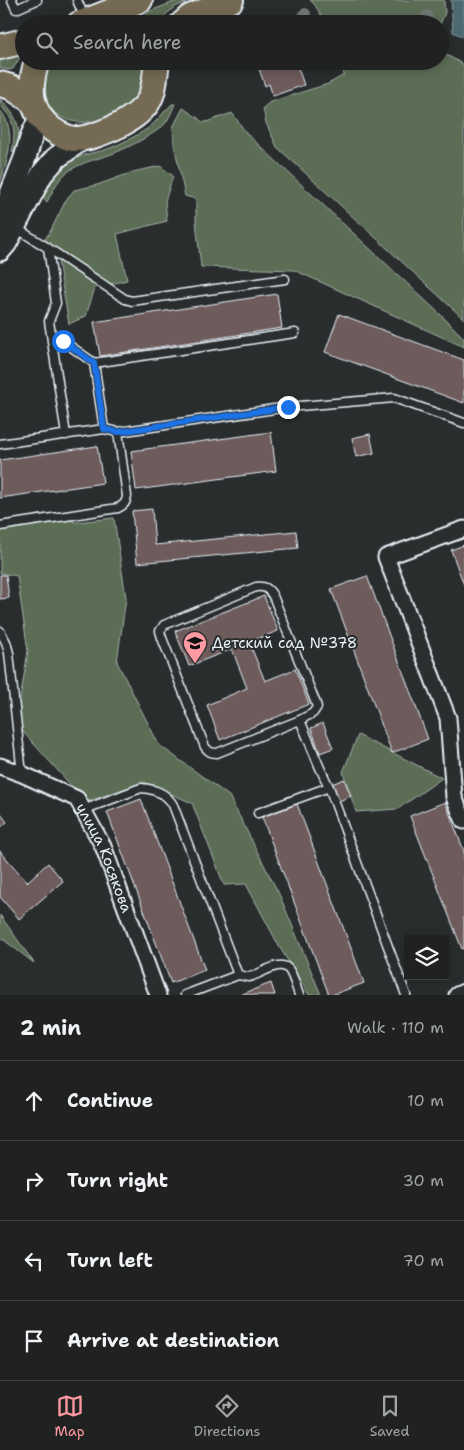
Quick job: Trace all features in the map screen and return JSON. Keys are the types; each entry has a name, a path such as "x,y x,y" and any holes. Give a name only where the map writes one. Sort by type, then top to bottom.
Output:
{"main road":[{"path":"85,15 140,0"},
{"path":"195,15 232,0"},
{"path":"0,47 15,43"},
{"path":"35,70 31,88 37,110"},
{"path":"0,84 11,87 61,135 73,139 106,131 138,113 148,103 152,94 156,70"}],"street":[{"path":"0,250 10,196 25,158 37,110"},
{"path":"0,250 15,227 42,174 56,158 85,137"},
{"path":"464,529 386,558 448,718 454,797 464,821"},
{"name":"улица Косякова","path":"0,766 77,799 104,846 158,995"},
{"path":"457,995 464,992"}],"lane":[{"path":"12,0 16,9 37,0"},
{"path":"15,227 125,299 132,301 285,279"},
{"path":"48,248 56,303 49,321 66,435"},
{"path":"52,342 63,341 94,363 296,333"},
{"path":"94,363 104,429"},
{"path":"0,444 104,429 118,432 288,407 394,398 464,423"},
{"path":"0,526 123,506 127,502 127,496 118,432"},
{"path":"263,586 268,589 273,596 315,701 316,708 313,713 300,720 217,753 208,751 162,638 160,631 164,625 256,588 263,586"},
{"path":"0,631 9,653 22,774"},
{"path":"300,720 329,786 406,995"},
{"path":"258,813 329,786"},
{"path":"83,810 141,788 160,793 169,799 238,974"},
{"path":"185,995 238,974 248,977 283,965 290,972 299,995"}],"green space":[{"path":"179,0 191,0 175,7 165,15 147,15 145,13"},
{"path":"310,0 444,0 445,13 444,15 321,15"},
{"path":"15,55 15,66 13,69 0,68 0,56"},
{"path":"449,56 464,65 464,319 277,147 266,123 263,108 270,102 328,84 344,75 343,70 449,70"},
{"path":"46,70 145,70 142,89 138,98 131,104 109,115 88,122 75,122 64,118 48,104 42,84"},
{"path":"0,99 11,111 17,123 19,136 16,152 12,152 13,125"},
{"path":"172,104 175,104 169,118 159,129 122,150 71,170 59,181 47,202 42,198 64,167 84,155 125,142 151,126"},
{"path":"183,108 202,122 232,113 247,134 464,338 464,347 294,270 201,267 196,221 196,199 185,196 174,144 173,127"},
{"path":"0,110 9,127 10,137 8,156 0,184"},
{"path":"160,166 173,176 165,201 167,221 117,234 127,280 95,288 86,316 69,324 56,249 39,247 50,232 66,200 74,190"},
{"path":"53,515 76,522 114,518 126,598 117,662 159,745 229,796 280,896 321,995 309,995 280,948 246,884 224,885 192,803 144,782 86,802 16,724 28,651 17,576 0,573 0,521"},
{"path":"358,735 442,778 398,809 356,812 343,772"},
{"path":"0,915 34,963 0,937"}],"water":[{"path":"451,0 464,0 464,37 453,32"}],"building":[{"path":"259,70 299,70 304,85 273,96 269,84 265,86"},
{"path":"277,294 282,328 100,356 94,322"},
{"path":"339,314 464,360 464,403 325,352"},
{"path":"271,432 276,471 136,490 131,451"},
{"path":"370,434 374,453 356,457 352,438"},
{"path":"97,446 103,483 0,498 0,460"},
{"path":"152,509 155,545 296,531 298,548 137,563 132,511"},
{"path":"464,545 464,585 451,550"},
{"path":"0,575 6,575 9,598 0,599"},
{"path":"367,576 428,739 392,753 331,589"},
{"path":"264,596 278,631 249,642 265,681 295,669 309,704 220,740 207,705 247,688 232,649 189,666 175,631"},
{"path":"323,723 333,748 320,753 311,728"},
{"path":"344,779 351,796 339,801 332,784"},
{"path":"141,799 205,970 171,983 107,812"},
{"path":"445,802 464,851 464,948 462,949 410,816"},
{"path":"297,804 364,983 332,995 329,995 262,817"},
{"path":"0,813 7,822 0,828"},
{"path":"0,851 27,882 48,863 63,881 19,919 0,897"},
{"path":"271,983 275,995 240,995"}],"place":[{"name":"Детский сад №378","path":"195,664"}],"route":[{"path":"63,341 94,363 104,429 118,432 288,407"}]}
